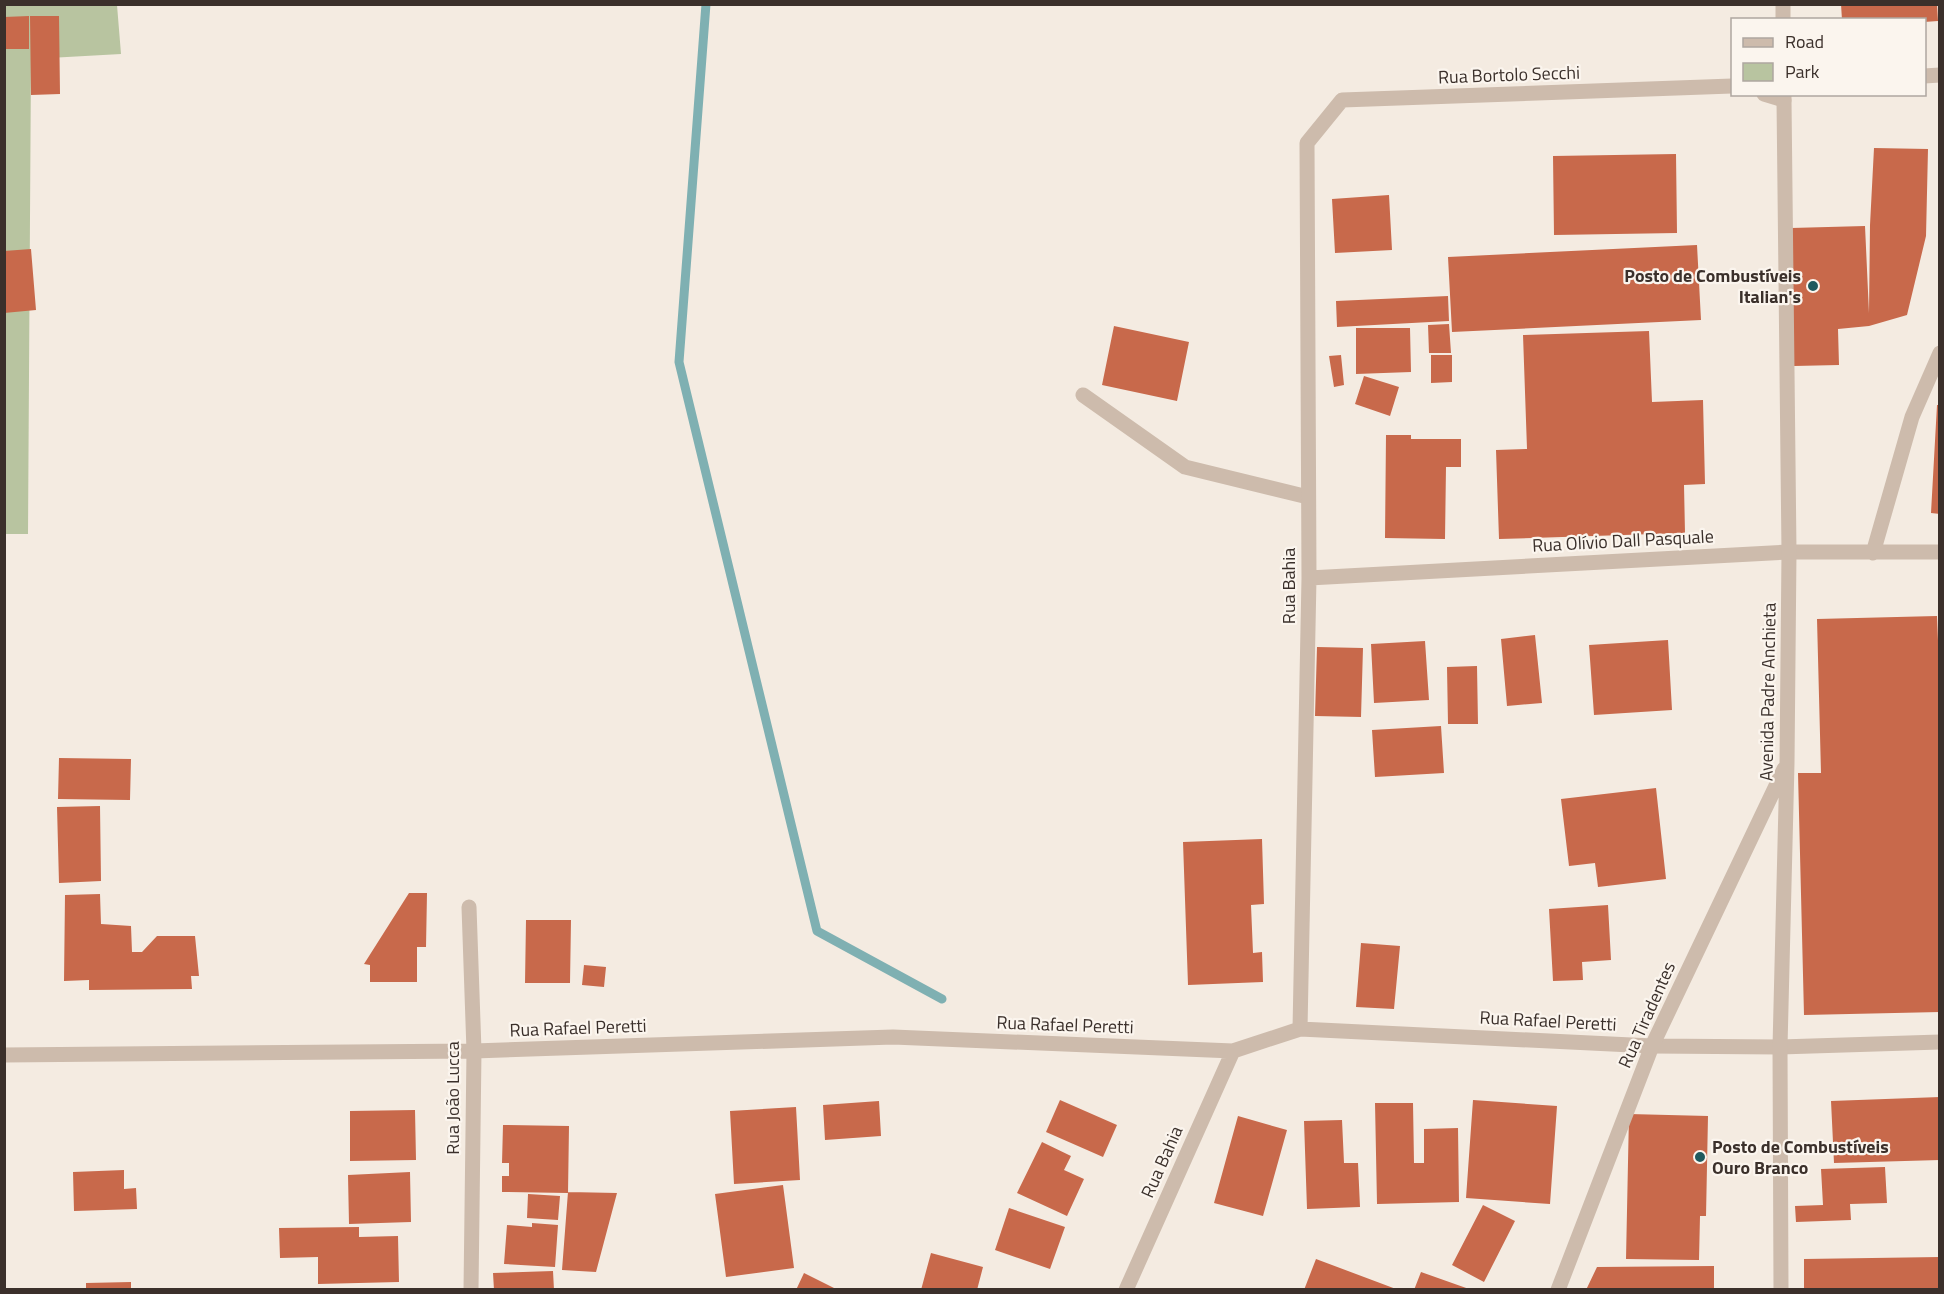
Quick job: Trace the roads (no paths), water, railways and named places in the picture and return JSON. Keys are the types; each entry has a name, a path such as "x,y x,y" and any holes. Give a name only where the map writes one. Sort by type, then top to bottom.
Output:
{"street":[{"name":"Rua Bortolo Secchi","path":"1307,143 1342,100 1731,86"},
{"name":"Avenida Padre Anchieta","path":"1780,1290 1780,1047 1787,763 1789,552 1784,98"},
{"name":"Rua Bahia","path":"1300,1029 1309,578 1307,143"},
{"path":"1872,553 1912,417 1940,353"},
{"path":"1083,395 1185,467 1308,497"},
{"name":"Rua Olívio Dall Pasquale","path":"1309,578 1789,552 1940,552"},
{"name":"Rua Tiradentes","path":"1558,1290 1652,1046 1787,763"},
{"name":"Rua João Lucca","path":"469,907 474,1051 471,1290"},
{"name":"Rua Rafael Peretti","path":"4,1055 474,1051 893,1037 1233,1051 1300,1029 1652,1046 1780,1047"},
{"path":"1780,1047 1940,1042"},
{"name":"Rua Bahia","path":"1126,1290 1233,1051"}],"waterway":[{"path":"706,4 679,362 817,931 942,999"}],"place":[{"name":"Posto de Combustíveis Italian's","path":"1813,286"},
{"name":"Posto de Combustíveis Ouro Branco","path":"1700,1157"}]}
